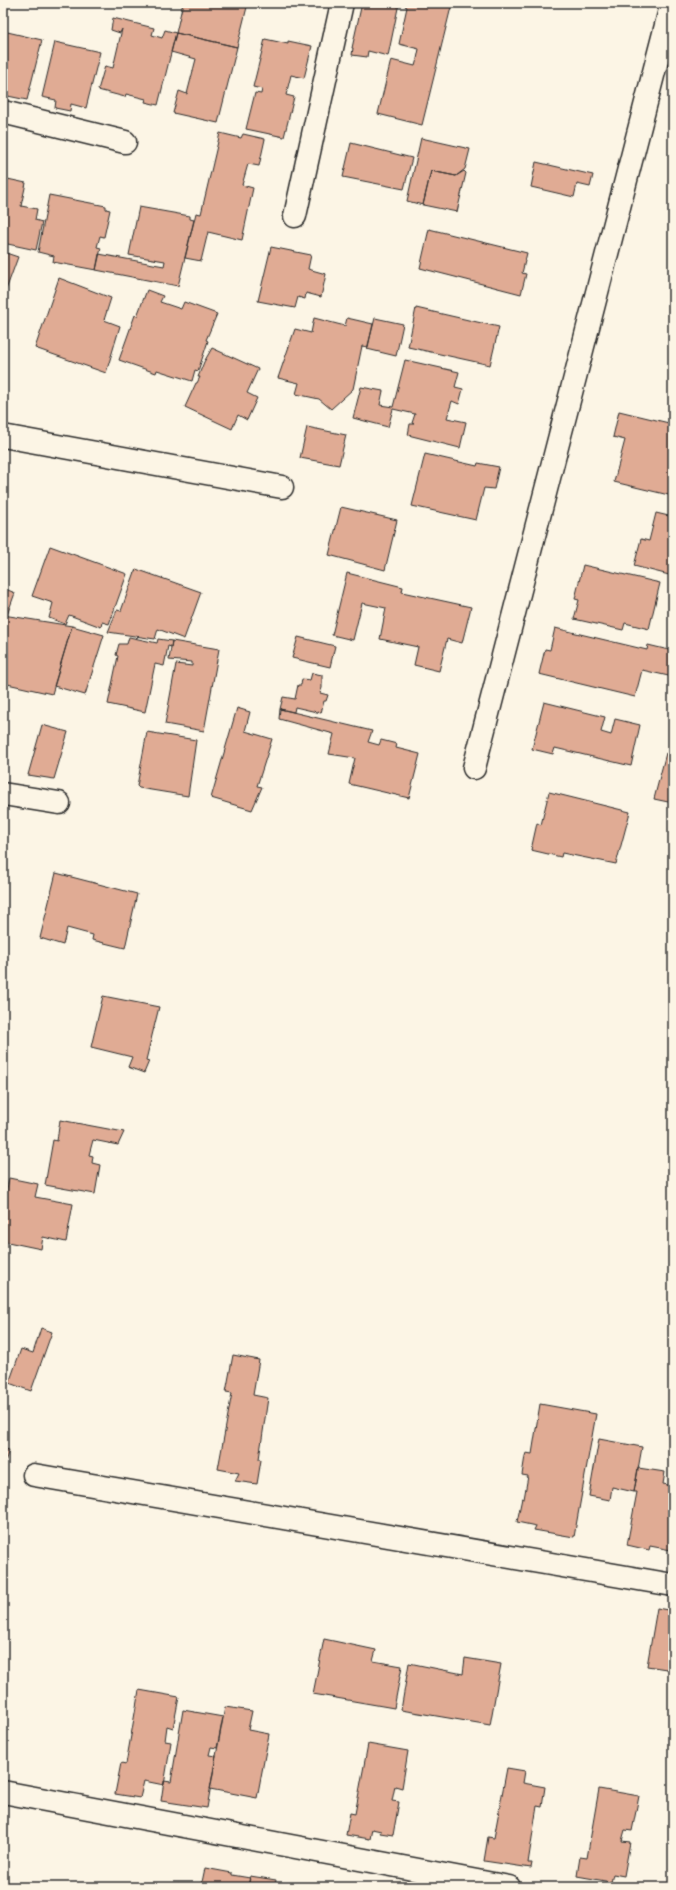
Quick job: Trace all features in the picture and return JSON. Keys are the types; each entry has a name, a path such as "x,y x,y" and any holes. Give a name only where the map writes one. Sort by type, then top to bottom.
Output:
{"street":[{"path":"295,216 342,3"},
{"path":"474,768 667,5"},
{"path":"3,112 124,142"},
{"path":"3,436 282,487"},
{"path":"3,794 59,803"},
{"path":"34,1475 673,1585"},
{"path":"3,1792 509,1887"}],"building":[{"path":"183,3 248,3 237,47 176,33"},
{"path":"362,3 399,3 388,56 368,51 367,57 352,55 352,48"},
{"path":"405,3 452,3 422,125 378,114 391,60 415,66 417,59 419,49 399,44 407,7 405,6"},
{"path":"113,18 154,28 152,35 162,38 165,30 176,33 158,105 145,102 146,99 126,94 125,97 98,90 105,66 113,68 122,29 120,33 111,30"},
{"path":"3,31 42,40 27,100 3,95"},
{"path":"176,33 237,47 218,123 173,113 179,91 187,94 196,59 171,52"},
{"path":"265,39 288,44 288,41 312,46 304,78 291,75 286,95 294,97 284,137 246,129 255,93 261,94 262,89 253,87"},
{"path":"55,42 100,52 86,108 71,104 70,111 55,108 56,100 42,97"},
{"path":"220,133 241,138 243,134 265,139 259,166 248,164 242,185 253,188 242,240 208,232 201,261 185,258 196,213 201,214"},
{"path":"421,138 470,149 465,169 456,176 431,171 423,205 407,201"},
{"path":"351,143 412,158 404,189 343,177"},
{"path":"536,162 593,175 590,187 577,184 574,197 531,187"},
{"path":"431,171 456,176 464,171 466,173 457,212 423,205"},
{"path":"3,178 26,183 21,206 37,209 35,220 42,222 36,250 3,243"},
{"path":"49,195 106,206 106,209 110,210 104,237 100,236 97,247 101,248 96,270 53,262 54,256 38,252"},
{"path":"139,207 190,216 190,219 194,220 178,286 96,270 99,254 164,266 165,261 129,255"},
{"path":"429,229 527,253 522,273 526,274 521,294 420,268"},
{"path":"271,247 311,255 308,269 326,274 321,297 306,293 305,299 298,297 295,308 258,301"},
{"path":"3,252 18,257 3,298"},
{"path":"59,278 111,298 104,320 120,326 106,373 35,348"},
{"path":"147,290 163,296 160,302 181,309 184,302 217,314 206,340 208,341 198,371 195,370 192,381 157,370 156,373 119,360 135,315 137,316"},
{"path":"416,308 499,327 490,365 408,347"},
{"path":"314,318 345,326 347,318 373,324 368,347 362,346 353,389 331,409 319,399 296,394 299,383 278,378 295,329 311,333"},
{"path":"375,318 403,324 396,356 367,349"},
{"path":"212,348 258,369 247,393 257,398 247,420 238,415 232,429 185,407 200,377 198,377 204,362"},
{"path":"405,360 459,372 455,387 463,389 459,404 452,401 447,418 466,422 460,448 408,435 410,424 414,424 412,423 415,414 393,409 388,427 353,418 361,387 383,391 380,405 393,407"},
{"path":"619,411 673,424 673,496 614,482 625,440 613,437"},
{"path":"307,427 346,435 339,465 300,458"},
{"path":"425,454 477,466 478,463 499,467 494,489 484,488 476,520 412,506"},
{"path":"341,507 397,520 385,570 329,555"},
{"path":"656,513 673,517 673,576 634,566 641,539 649,541"},
{"path":"50,546 127,574 109,624 102,622 101,627 69,615 65,624 49,618 53,603 32,596"},
{"path":"583,565 660,583 649,629 625,623 623,630 574,619 579,600 575,599"},
{"path":"136,569 201,592 184,639 158,629 155,639 108,632 117,610 121,611"},
{"path":"347,573 403,587 402,592 471,607 462,643 447,639 439,671 414,665 418,647 380,639 386,608 362,603 353,640 332,635"},
{"path":"3,588 15,593 7,615 3,613"},
{"path":"3,615 72,626 52,694 3,683"},
{"path":"72,626 104,635 85,695 54,686"},
{"path":"555,628 647,650 648,645 673,651 673,677 642,670 635,697 539,674 545,649 550,650"},
{"path":"129,637 157,643 158,639 172,641 171,647 168,646 164,666 155,664 145,712 108,704 119,644 127,644"},
{"path":"298,637 335,646 330,667 292,658"},
{"path":"172,641 219,649 204,731 165,724 176,664 192,666 192,662 169,660"},
{"path":"312,673 322,675 322,688 320,693 328,695 326,701 324,701 321,713 295,707 294,712 280,709 283,697 295,699 298,685 301,685 302,679 310,680"},
{"path":"544,702 605,717 601,732 611,735 615,719 640,725 631,766 555,748 553,754 532,749"},
{"path":"237,708 250,712 245,731 272,739 257,786 262,787 252,810 211,798"},
{"path":"280,709 372,731 368,742 379,745 381,740 397,744 396,748 420,754 409,798 349,784 355,758 329,754 334,734 279,719"},
{"path":"42,725 68,732 54,779 28,775"},
{"path":"147,732 196,740 188,796 139,788 137,786"},
{"path":"666,753 673,755 673,803 654,799"},
{"path":"549,792 630,812 616,864 562,853 561,857 531,850 537,823 541,825"},
{"path":"56,873 137,894 125,948 92,940 93,935 67,928 63,945 40,938"},
{"path":"103,996 159,1007 146,1060 149,1061 144,1073 128,1067 132,1057 91,1047"},
{"path":"60,1120 124,1132 118,1145 93,1140 89,1155 93,1156 92,1163 100,1165 95,1194 45,1185 53,1140 57,1141"},
{"path":"9,1178 38,1184 35,1197 73,1204 66,1242 43,1237 41,1249 3,1241 3,1211"},
{"path":"41,1328 52,1332 31,1391 9,1383 21,1349 33,1353"},
{"path":"233,1355 259,1360 253,1395 268,1398 257,1484 235,1481 239,1473 218,1469 232,1393 226,1392"},
{"path":"540,1404 596,1414 574,1537 534,1530 536,1526 517,1522 522,1498 524,1499 528,1476 522,1475 525,1456 526,1453 532,1454"},
{"path":"599,1439 642,1447 634,1492 612,1487 610,1500 589,1496"},
{"path":"3,1448 9,1450 3,1468"},
{"path":"638,1468 665,1472 663,1484 673,1486 673,1538 671,1550 650,1546 649,1550 627,1545 637,1492 634,1492"},
{"path":"657,1608 673,1611 673,1670 647,1666"},
{"path":"324,1639 376,1650 373,1661 402,1666 394,1708 313,1694"},
{"path":"465,1658 501,1664 490,1725 401,1710 409,1663 463,1674"},
{"path":"139,1690 179,1697 173,1728 167,1726 165,1741 171,1742 164,1785 144,1781 140,1798 115,1794 121,1763 126,1764"},
{"path":"225,1707 252,1711 248,1730 269,1734 257,1798 210,1789"},
{"path":"183,1710 223,1717 217,1748 211,1747 209,1755 216,1756 207,1808 161,1801 164,1781 171,1782"},
{"path":"368,1744 408,1751 402,1788 395,1786 392,1801 399,1802 393,1835 380,1833 381,1831 372,1829 370,1839 346,1835 350,1813 355,1814"},
{"path":"507,1768 525,1771 523,1783 545,1787 542,1807 537,1806 528,1863 532,1863 531,1868 484,1861 488,1837 494,1838"},
{"path":"599,1789 639,1796 632,1831 625,1830 622,1841 630,1842 624,1876 613,1874 611,1882 577,1876 580,1857 587,1858"},
{"path":"205,1868 250,1878 248,1887 201,1887"},
{"path":"250,1876 276,1880 275,1887 248,1887"}]}
